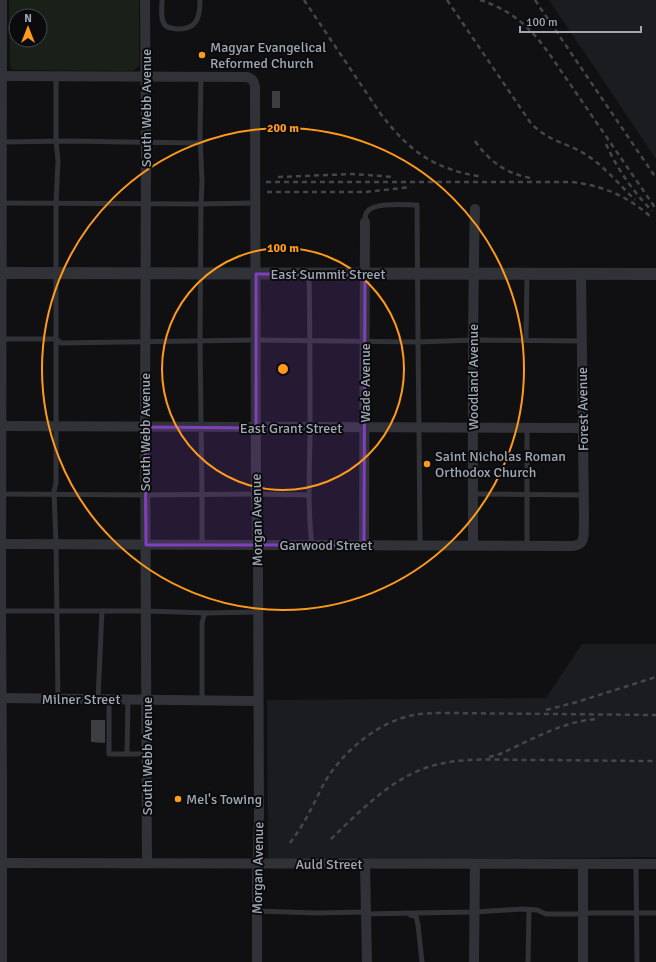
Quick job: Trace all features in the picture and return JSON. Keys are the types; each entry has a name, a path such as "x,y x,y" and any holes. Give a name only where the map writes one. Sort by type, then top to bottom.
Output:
{"street":[{"path":"1,0 1,962"},
{"name":"South Webb Avenue","path":"145,0 147,863"},
{"path":"0,76 201,77"},
{"name":"Morgan Avenue","path":"201,77 247,77 252,79 255,87 256,494 258,612 257,962"},
{"name":"Woodland Avenue","path":"474,545 472,428 475,209"},
{"name":"Wade Avenue","path":"364,222 364,545"},
{"name":"East Summit Street","path":"0,273 656,274"},
{"name":"Forest Avenue","path":"580,543 583,537 581,275"},
{"name":"East Grant Street","path":"0,426 583,428"},
{"name":"Garwood Street","path":"0,544 572,546 580,543"},
{"name":"Milner Street","path":"0,698 258,700"},
{"name":"Auld Street","path":"1,863 656,864"},
{"path":"365,864 367,962"},
{"path":"474,962 475,864"},
{"path":"583,864 583,962"}],"lane":[{"path":"162,0 162,15 164,24 175,29 183,29 191,26 197,20 200,13 200,0"},
{"path":"56,76 56,141 58,161 56,203 56,470 54,494 58,699"},
{"path":"201,77 200,143 202,181 200,340 202,545"},
{"path":"0,142 56,141 200,143"},
{"path":"0,203 255,203"},
{"path":"364,222 367,212 373,207 388,205 417,205 420,545"},
{"path":"309,274 309,523 312,545"},
{"path":"526,340 527,274"},
{"path":"0,338 56,339 61,343 200,340 418,342 473,340 582,341"},
{"path":"527,428 527,546"},
{"path":"0,494 256,494 309,496"},
{"path":"473,494 583,494"},
{"path":"0,611 258,612"},
{"path":"98,699 102,611"},
{"path":"202,700 202,623 204,615 207,613"},
{"path":"109,699 109,754 147,754"},
{"path":"127,754 128,699"},
{"path":"636,864 637,962"},
{"path":"257,911 406,913 474,912 523,909 537,910 546,914 656,913"},
{"path":"528,962 529,910"},
{"path":"406,913 416,916 422,962"}],"highlighted area":[{"path":"256,274 365,274 364,545 146,545 145,427 256,428"}],"shaded area":[{"path":"9,0 139,0 139,66 133,71 14,70 10,67 10,48 48,48 48,8 9,8"},
{"path":"549,0 656,0 656,159"},
{"path":"582,644 656,644 656,857 268,861 267,700 546,698"}],"building":[{"path":"272,91 280,91 280,108 272,108"},
{"path":"91,720 105,720 105,743 91,742"}],"railway":[{"path":"304,0 380,113 402,138 424,157 436,164 465,174 483,177"},
{"path":"447,0 530,122 543,133 578,150 599,164 635,200"},
{"path":"480,0 510,14 534,34 656,209"},
{"path":"535,0 656,178"},
{"path":"475,141 486,155 498,165 513,173 530,178"},
{"path":"606,144 626,179 638,196 652,211"},
{"path":"278,177 353,174 394,177"},
{"path":"266,182 572,182 605,189 633,203 651,217"},
{"path":"267,192 365,192 411,187"},
{"path":"546,710 577,702 656,677"},
{"path":"290,843 305,821 333,769 351,749 362,740 385,725 397,720 414,715 436,713 656,715"},
{"path":"489,757 500,754 560,727 572,723 598,719"},
{"path":"331,839 372,800 395,783 420,770 433,766 460,761 489,759 656,761"}],"place":[{"name":"Magyar Evangelical Reformed Church","path":"202,55"},
{"name":"Saint Nicholas Roman Orthodox Church","path":"427,464"},
{"name":"Mel's Towing","path":"178,799"}]}
